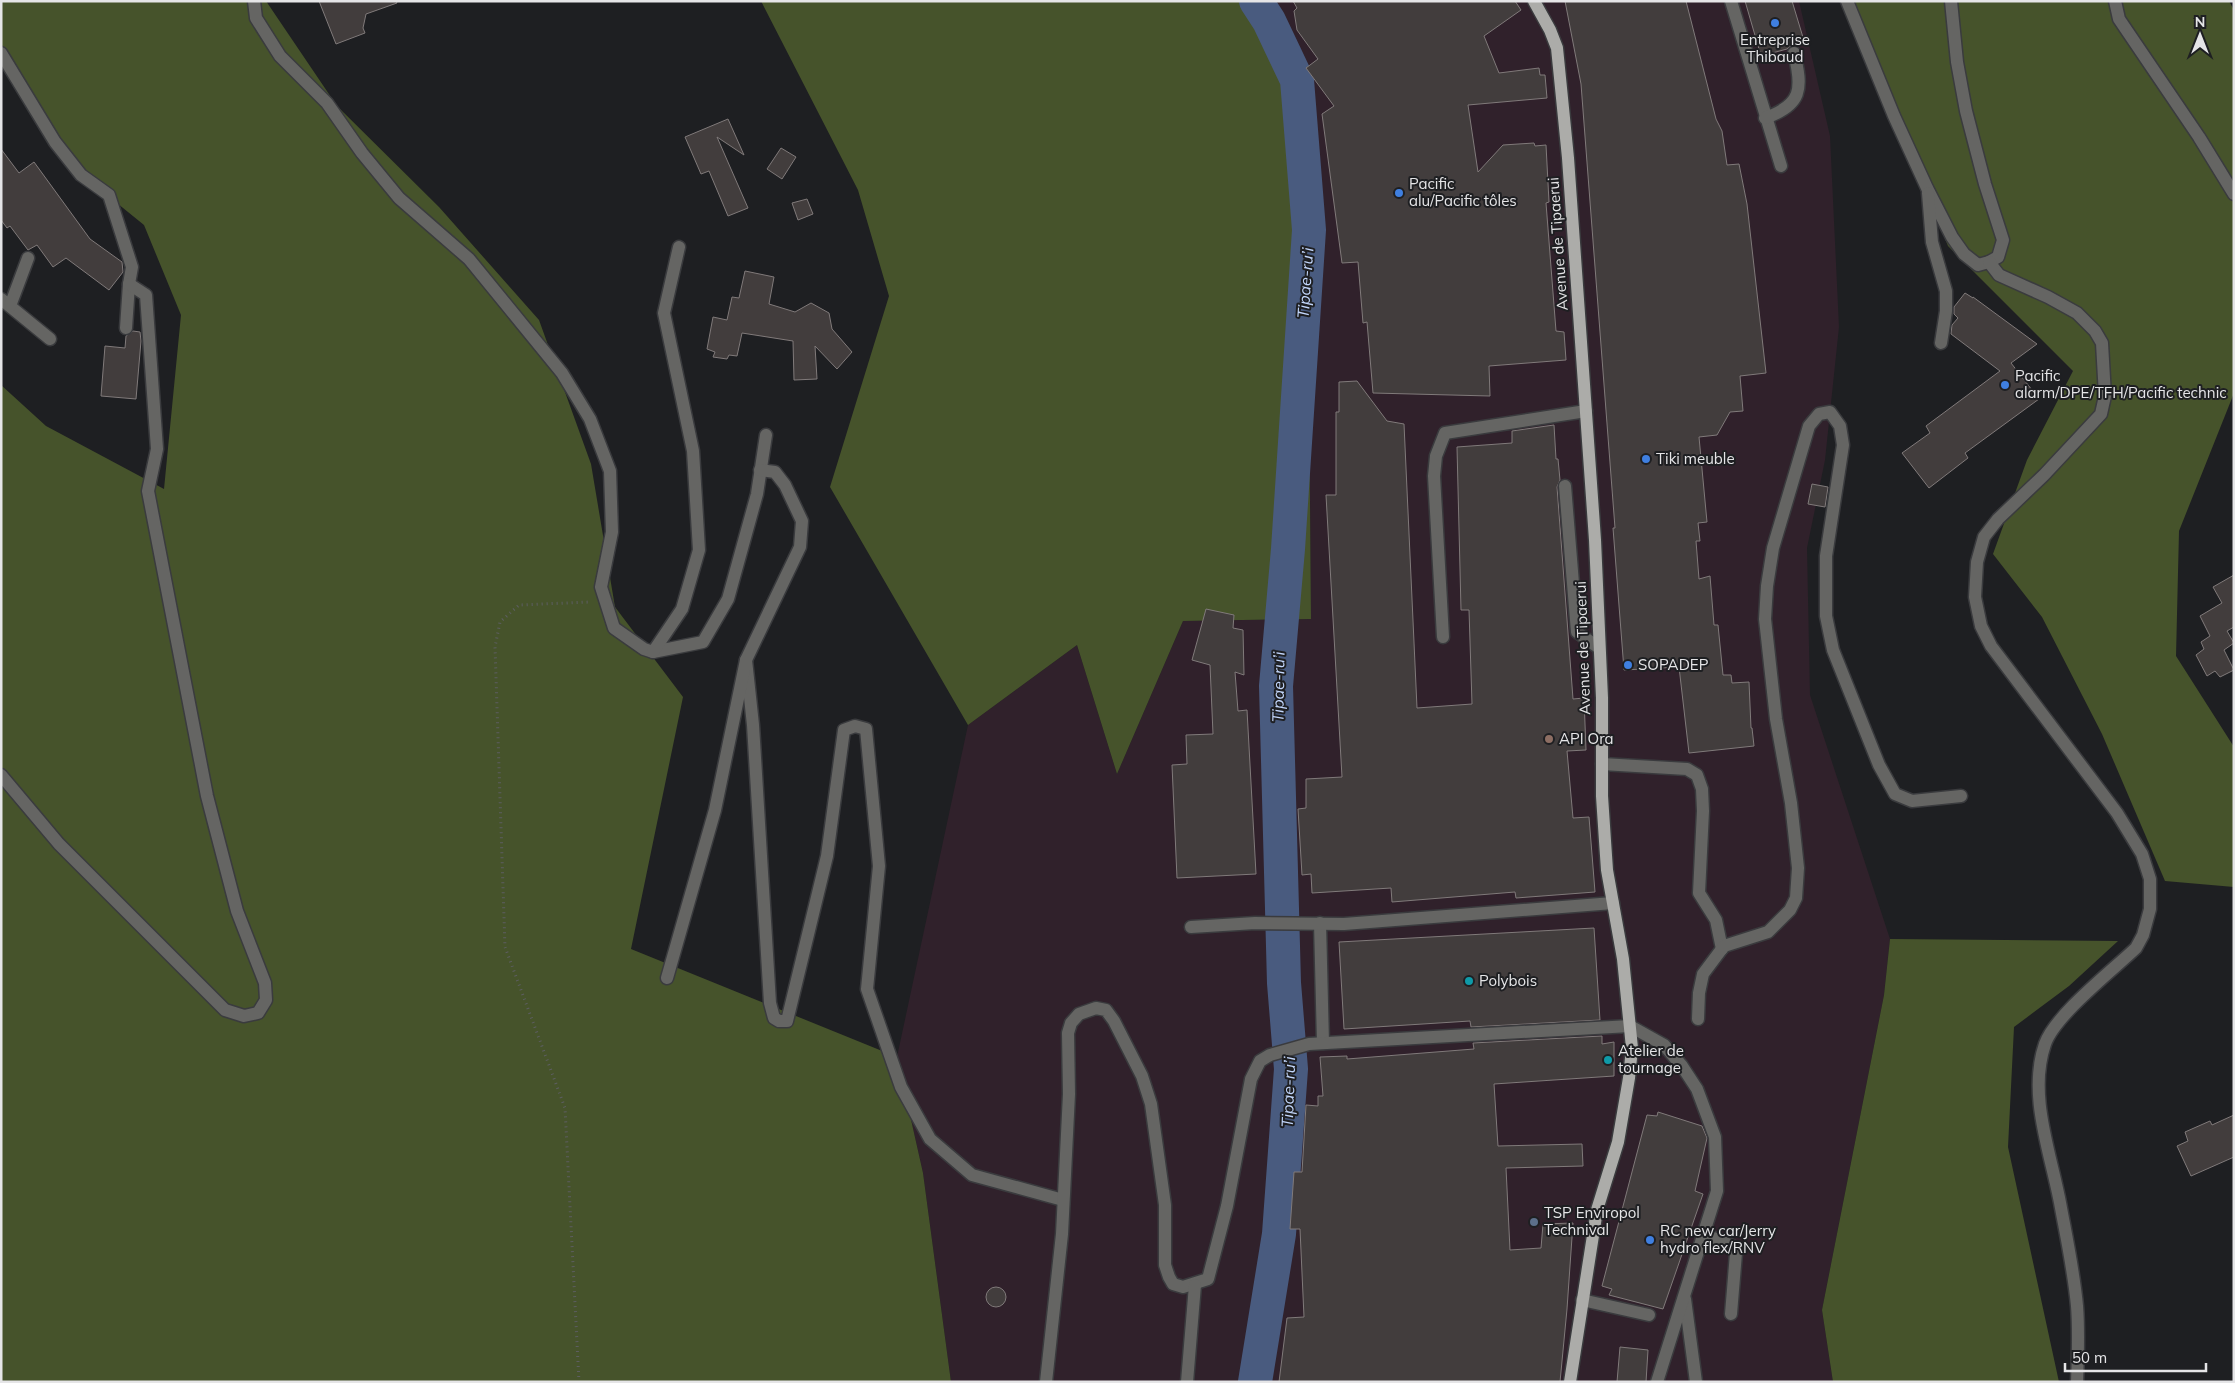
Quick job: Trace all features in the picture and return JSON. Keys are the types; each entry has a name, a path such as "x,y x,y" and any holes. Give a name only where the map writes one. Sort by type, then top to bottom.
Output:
{"main road":[{"name":"Avenue de Tipaerui","path":"1534,1 1550,30 1557,48 1560,74 1575,242 1595,540 1602,698 1602,796 1606,860 1623,959 1632,1048 1630,1078 1618,1142 1596,1210 1570,1382"}],"street":[{"path":"254,1 256,18 280,56 327,104 362,154 399,198 469,259 562,373 590,419 610,471 612,532 601,587 614,628 644,649 653,652 703,642 728,599 757,494 766,435"},
{"path":"1731,1 1780,166"},
{"path":"1846,1 1894,116 1927,188 1952,237 1964,254 1978,265 1998,257 2002,240 1966,111 1957,62 1951,1"},
{"path":"2115,1 2119,18 2199,137 2234,194"},
{"path":"1,53 55,142 82,175 109,195 132,267 128,284 126,328"},
{"path":"1765,118 1788,109 1795,99 1799,85 1794,54"},
{"path":"1927,188 1932,242 1946,291 1946,311 1941,343"},
{"path":"653,652 682,609 699,550 693,452 664,313 679,247"},
{"path":"28,258 6,303 50,339"},
{"path":"1989,262 1999,275 2048,297 2077,313 2094,331 2102,343 2105,396 2100,414 2044,475 1998,519 1984,537 1977,562 1975,597 1981,626 1992,646 2035,706 2117,813 2142,854 2150,879 2150,909 2143,935 2136,948 2058,1021 2045,1043 2038,1079 2043,1122 2061,1206 2077,1306 2079,1358 2077,1382"},
{"path":"1,775 59,844 225,1010 244,1016 258,1012 266,1000 266,982 237,911 207,796 148,491 157,449 146,295 128,284"},
{"path":"1442,637 1434,476 1436,456 1445,433 1586,410"},
{"path":"1698,1019 1699,993 1703,974 1724,946 1768,932 1790,910 1796,898 1798,868 1791,803 1776,719 1765,619 1767,586 1773,548 1809,426 1819,414 1830,412 1840,426 1843,445 1826,556 1826,616 1833,650 1878,765 1895,794 1912,801 1961,796"},
{"path":"667,978 715,810 746,660 800,547 802,522 785,485 775,472 760,470"},
{"path":"1565,486 1577,632 1599,648"},
{"path":"746,660 753,725 770,1002 774,1018 779,1021 788,1021 827,856 844,730 855,726 866,730 879,866 867,989 901,1087 930,1139 972,1175 1064,1200"},
{"path":"1602,764 1687,770 1697,775 1702,790 1703,811 1699,892 1716,920 1722,949"},
{"path":"1191,927 1296,923 1344,924 1613,903"},
{"path":"1320,924 1323,1043"},
{"path":"1046,1382 1062,1234 1069,1094 1068,1033 1071,1022 1079,1014 1096,1008 1106,1010 1114,1021 1142,1076 1151,1104 1165,1205 1165,1265 1173,1284 1183,1287 1195,1285 1208,1279 1227,1206 1251,1079 1260,1061 1285,1050 1309,1044 1630,1026 1664,1045 1682,1066 1697,1089 1715,1136 1717,1191 1657,1382"},
{"path":"1704,1234 1732,1246 1736,1253 1731,1314"},
{"path":"1187,1382 1195,1285"},
{"path":"1685,1296 1696,1382"},
{"path":"1582,1300 1649,1315"}],"path":[{"path":"579,1382 565,1108 505,947 495,647 500,622 519,605 606,601"}],"shaded area":[{"path":"1252,1 1799,1 1830,136 1839,327 1825,460 1807,548 1810,695 1890,939 1884,995 1822,1310 1833,1382 951,1382 923,1173 897,1057 968,725 1077,645 1117,774 1183,621 1311,619 1309,379 1318,280 1317,213 1296,93"}],"green space":[{"path":"1,1 266,1 337,106 439,207 539,320 591,464 615,607 683,697 631,949 897,1057 923,1173 951,1382 1,1382 1,385 46,426 164,489 181,315 144,225 54,152 1,43"},
{"path":"761,1 1252,1 1296,93 1317,213 1318,280 1309,379 1311,619 1183,621 1117,774 1077,645 968,725 830,487 889,296 858,190"},
{"path":"1847,1 2229,1 2234,10 2234,393 2179,531 2176,656 2234,747 2234,887 2165,881 2102,734 2042,617 1993,554 2027,460 2073,371 1948,246"},
{"path":"1890,939 2118,941 2069,986 2014,1027 2008,1147 2059,1382 1833,1382 1822,1310 1884,995"}],"building":[{"path":"319,1 396,1 397,3 366,14 363,28 365,33 336,44"},
{"name":"Pacific alu/Pacific tôles","path":"1293,1 1515,1 1521,10 1484,36 1499,73 1539,68 1540,75 1545,75 1547,98 1468,105 1478,172 1503,145 1534,143 1535,146 1546,145 1549,202 1546,203 1556,331 1564,332 1566,360 1489,366 1490,396 1373,393 1367,322 1363,323 1358,262 1342,263 1322,114 1334,106 1306,68 1318,59 1297,30 1294,11 1297,8"},
{"path":"1565,1 1686,1 1716,119 1722,131 1727,165 1739,164 1747,204 1766,373 1740,376 1743,411 1730,412 1717,435 1699,437 1707,522 1698,523 1700,541 1696,541 1699,579 1710,576 1714,625 1718,625 1723,675 1731,675 1732,683 1749,682 1751,728 1754,746 1689,753 1679,667 1624,670 1581,84"},
{"name":"Entreprise Thibaud","path":"1745,1 1792,1 1805,44 1792,45 1787,49 1761,56"},
{"path":"728,119 744,155 717,137 748,208 728,216 709,171 701,174 685,137"},
{"path":"781,148 796,157 782,179 767,169"},
{"path":"1,149 19,173 34,162 90,239 122,262 123,272 109,290 66,258 53,267 37,245 28,250 10,226 7,228 1,220"},
{"path":"807,199 813,214 798,220 792,203"},
{"path":"745,271 774,277 769,304 795,312 811,303 829,313 832,329 852,352 837,369 815,346 817,379 794,380 793,341 742,333 737,356 729,355 727,359 713,357 715,352 707,349 713,317 727,320 732,297 739,298"},
{"name":"Pacific alarm/DPE/TFH/Pacific technic","path":"1965,293 2037,344 2011,363 2039,399 1965,453 1968,458 1929,488 1902,453 1930,433 1926,426 2000,371 1951,334 1952,325 1958,318 1954,314 1954,307"},
{"path":"133,331 140,332 141,341 136,399 101,396 105,346 125,348 126,336"},
{"path":"1357,381 1387,421 1404,424 1417,708 1472,704 1469,610 1461,610 1457,447 1512,443 1512,431 1554,425 1556,459 1558,459 1560,480 1557,487 1573,699 1584,698 1586,750 1567,751 1573,818 1589,817 1595,892 1516,898 1515,892 1392,902 1391,888 1312,893 1311,874 1302,875 1298,809 1306,808 1306,779 1342,777 1326,495 1336,495 1336,412 1339,412 1339,382"},
{"path":"1812,484 1828,487 1825,507 1808,504"},
{"path":"2234,575 2234,627 2227,631 2234,643 2224,650 2234,670 2220,677 2215,671 2207,676 2196,655 2204,649 2201,642 2210,636 2200,616 2222,603 2213,587"},
{"path":"1206,609 1234,615 1233,628 1243,630 1244,675 1235,672 1238,711 1247,710 1256,874 1177,878 1172,765 1187,764 1186,735 1213,734 1210,665 1192,660"},
{"name":"Polybois","path":"1594,928 1600,1020 1471,1027 1470,1021 1344,1029 1339,942"},
{"path":"1602,1036 1602,1044 1614,1042 1614,1076 1494,1084 1498,1146 1582,1144 1583,1166 1506,1168 1510,1250 1541,1248 1543,1224 1573,1223 1560,1382 1279,1382 1287,1318 1304,1317 1300,1229 1290,1229 1294,1172 1302,1172 1306,1105 1318,1106 1318,1096 1323,1096 1320,1057 1347,1056 1347,1059 1474,1049 1473,1043"},
{"name":"RC new car/Jerry hydro flex/RNV","path":"1658,1112 1702,1126 1707,1138 1695,1191 1703,1194 1663,1309 1609,1295 1612,1289 1602,1286 1647,1115 1657,1116"},
{"path":"2234,1115 2234,1157 2191,1176 2177,1146 2188,1141 2185,1132 2210,1121 2212,1125"},
{"path":"996,1287 1003,1290 1006,1297 1003,1304 996,1307 989,1304 986,1297 989,1290"},
{"path":"1620,1347 1648,1350 1646,1382 1617,1382"}],"waterway":[{"name":"Tipae-ru’i","path":"1255,1382 1279,1234 1291,1069 1284,983 1276,686 1288,549 1309,230 1297,80 1269,21 1256,1"}],"place":[{"name":"Entreprise Thibaud","path":"1775,23"},
{"name":"Pacific alu/Pacific tôles","path":"1399,193"},
{"name":"Pacific alarm/DPE/TFH/Pacific technic","path":"2005,385"},
{"name":"Tiki meuble","path":"1646,459"},
{"name":"SOPADEP","path":"1628,665"},
{"name":"API Ora","path":"1549,739"},
{"name":"Polybois","path":"1469,981"},
{"name":"Atelier de tournage","path":"1608,1060"},
{"name":"TSP Enviropol Technival","path":"1534,1222"},
{"name":"RC new car/Jerry hydro flex/RNV","path":"1650,1240"}]}
